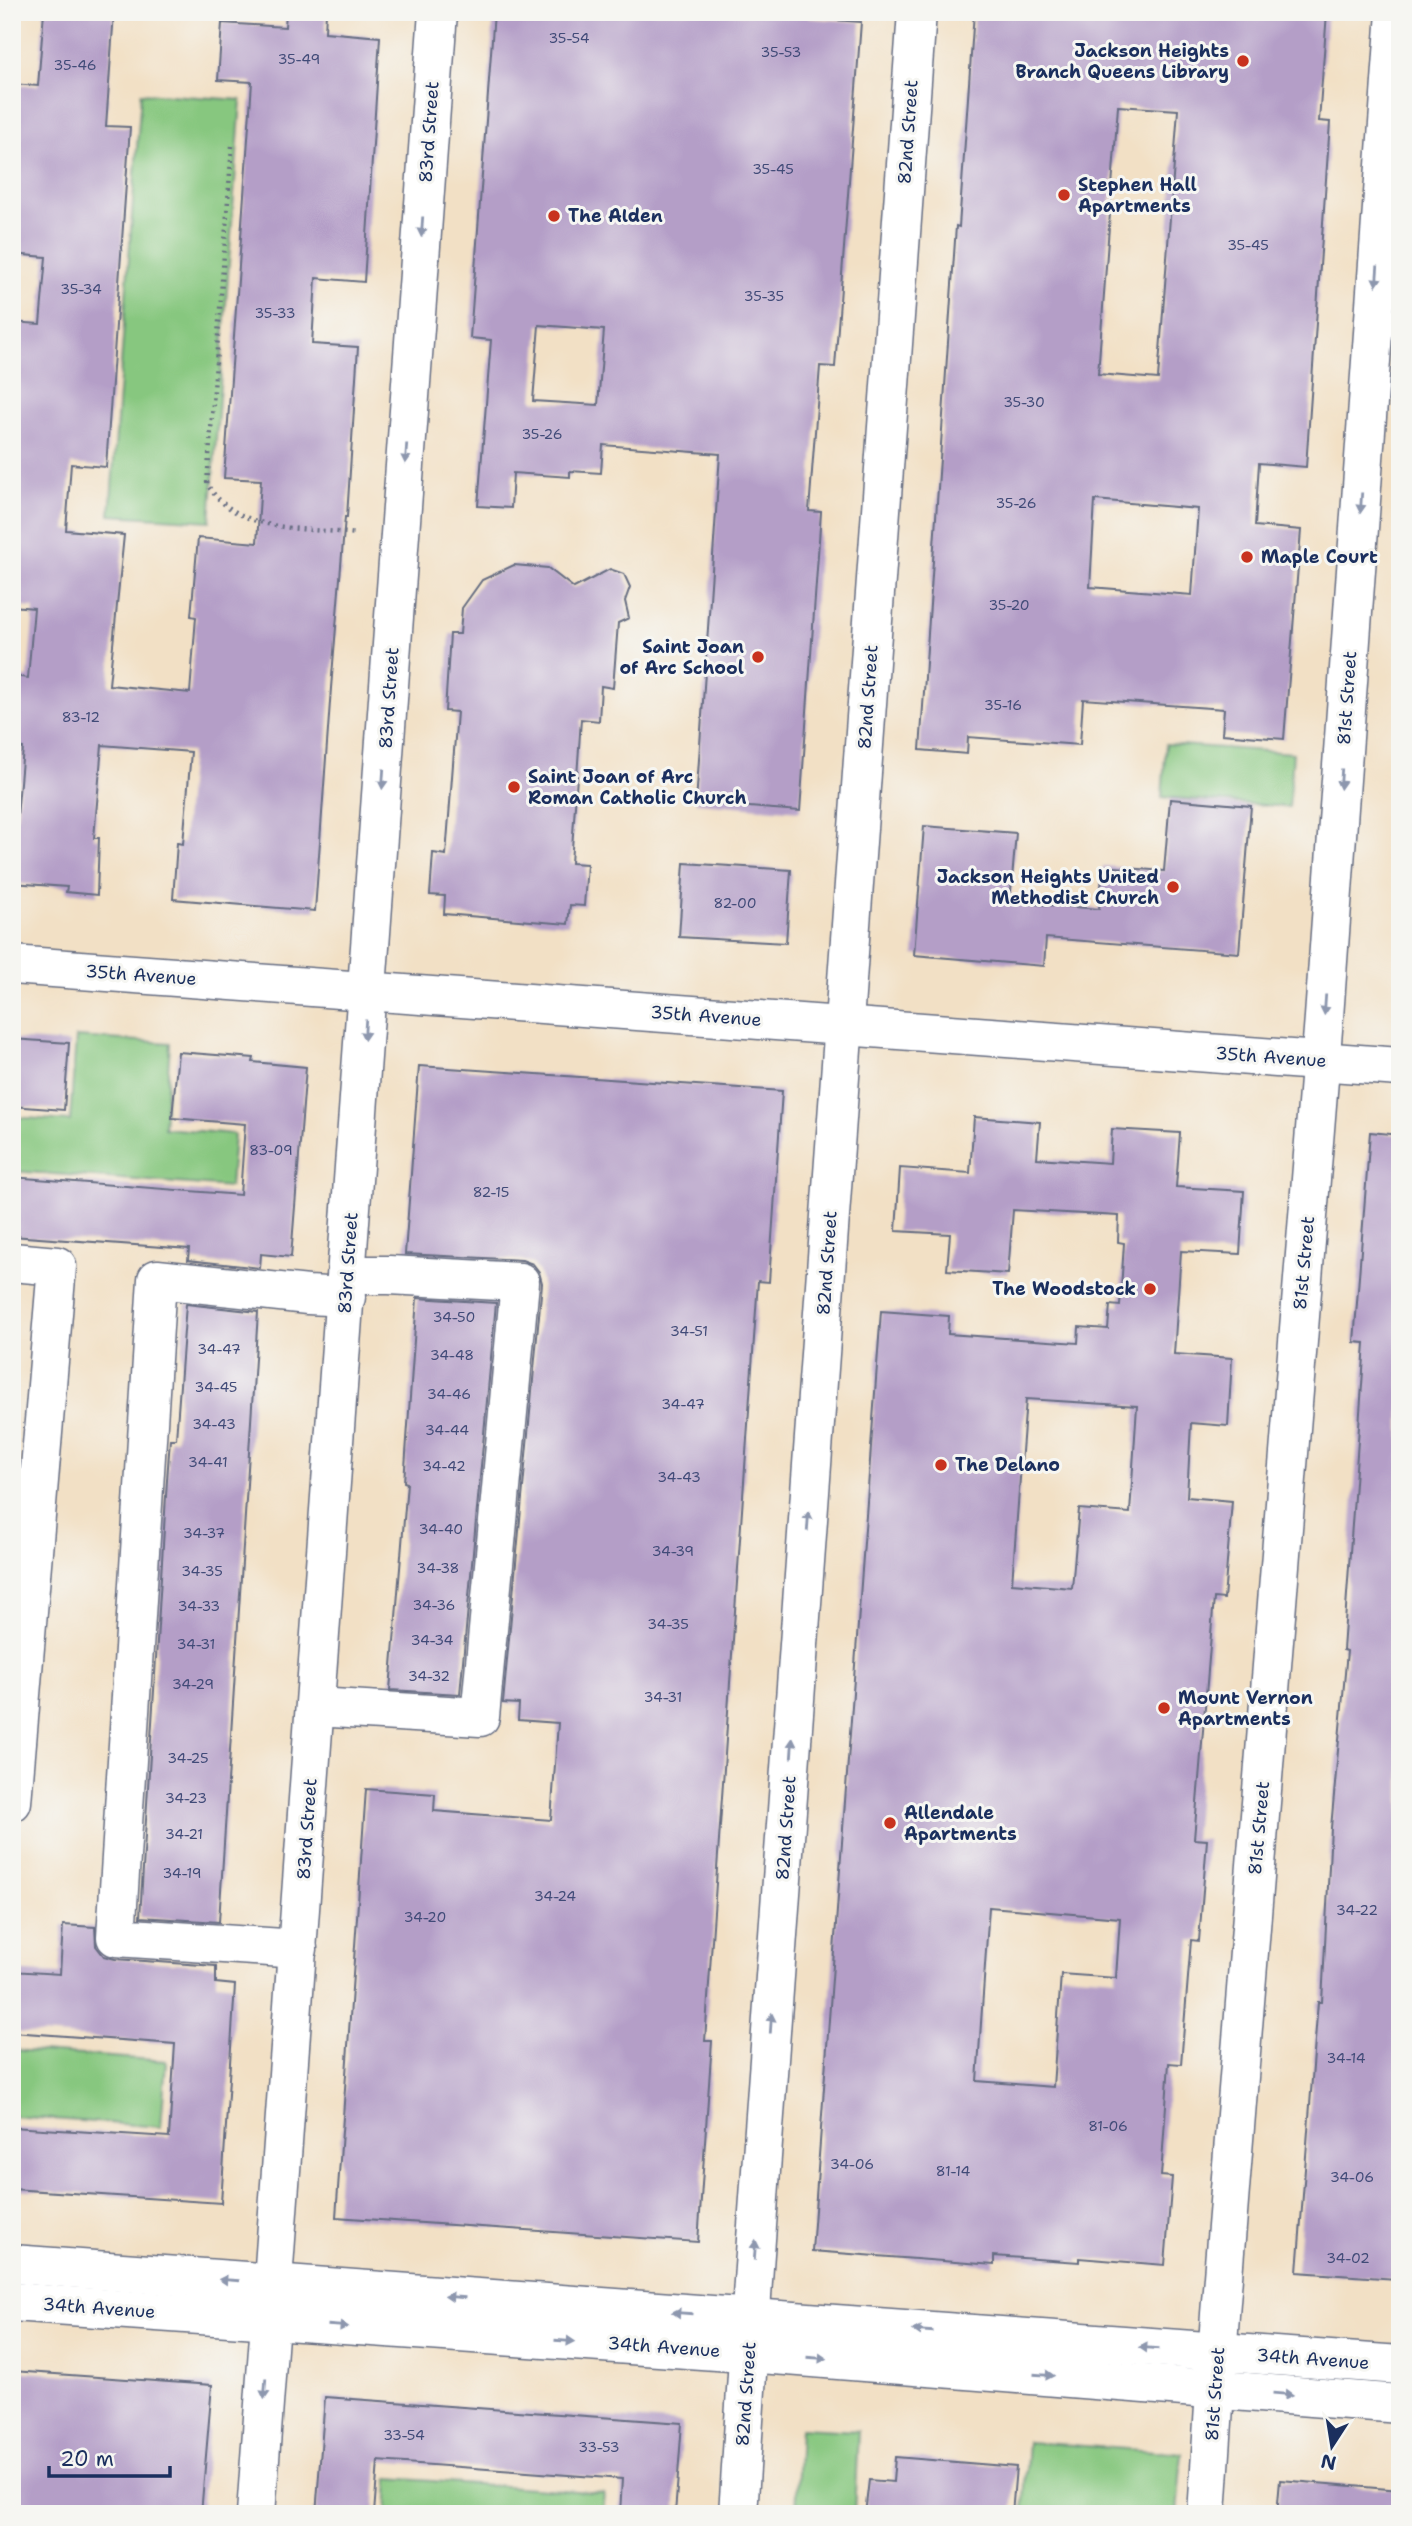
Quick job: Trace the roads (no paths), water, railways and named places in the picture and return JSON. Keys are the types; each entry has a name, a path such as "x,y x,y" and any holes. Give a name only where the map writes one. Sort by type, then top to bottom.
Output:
{"street":[{"name":"83rd Street","path":"256,2514 438,12"},
{"name":"82nd Street","path":"738,2514 917,12"},
{"name":"81st Street","path":"1207,2514 1216,2370 1320,1061 1396,12"},
{"name":"35th Avenue","path":"12,965 1400,1067"},
{"path":"12,1262 57,1266 12,1802"},
{"path":"298,1949 116,1937 158,1279 308,1295 389,1275 520,1282 480,1717 316,1707"},
{"name":"34th Avenue","path":"12,2264 272,2283 750,2336 1216,2370 1400,2365"},
{"name":"34th Avenue","path":"12,2302 270,2321 750,2336"},
{"name":"34th Avenue","path":"1216,2370 1400,2404"}],"place":[{"name":"Jackson Heights Branch Queens Library","path":"1243,61"},
{"name":"Stephen Hall Apartments","path":"1064,195"},
{"name":"The Alden","path":"554,216"},
{"name":"Maple Court","path":"1247,557"},
{"name":"Saint Joan of Arc School","path":"758,657"},
{"name":"Saint Joan of Arc Roman Catholic Church","path":"514,787"},
{"name":"Jackson Heights United Methodist Church","path":"1173,887"},
{"name":"The Woodstock","path":"1150,1289"},
{"name":"The Delano","path":"941,1465"},
{"name":"Mount Vernon Apartments","path":"1164,1708"},
{"name":"Allendale Apartments","path":"890,1823"}]}
